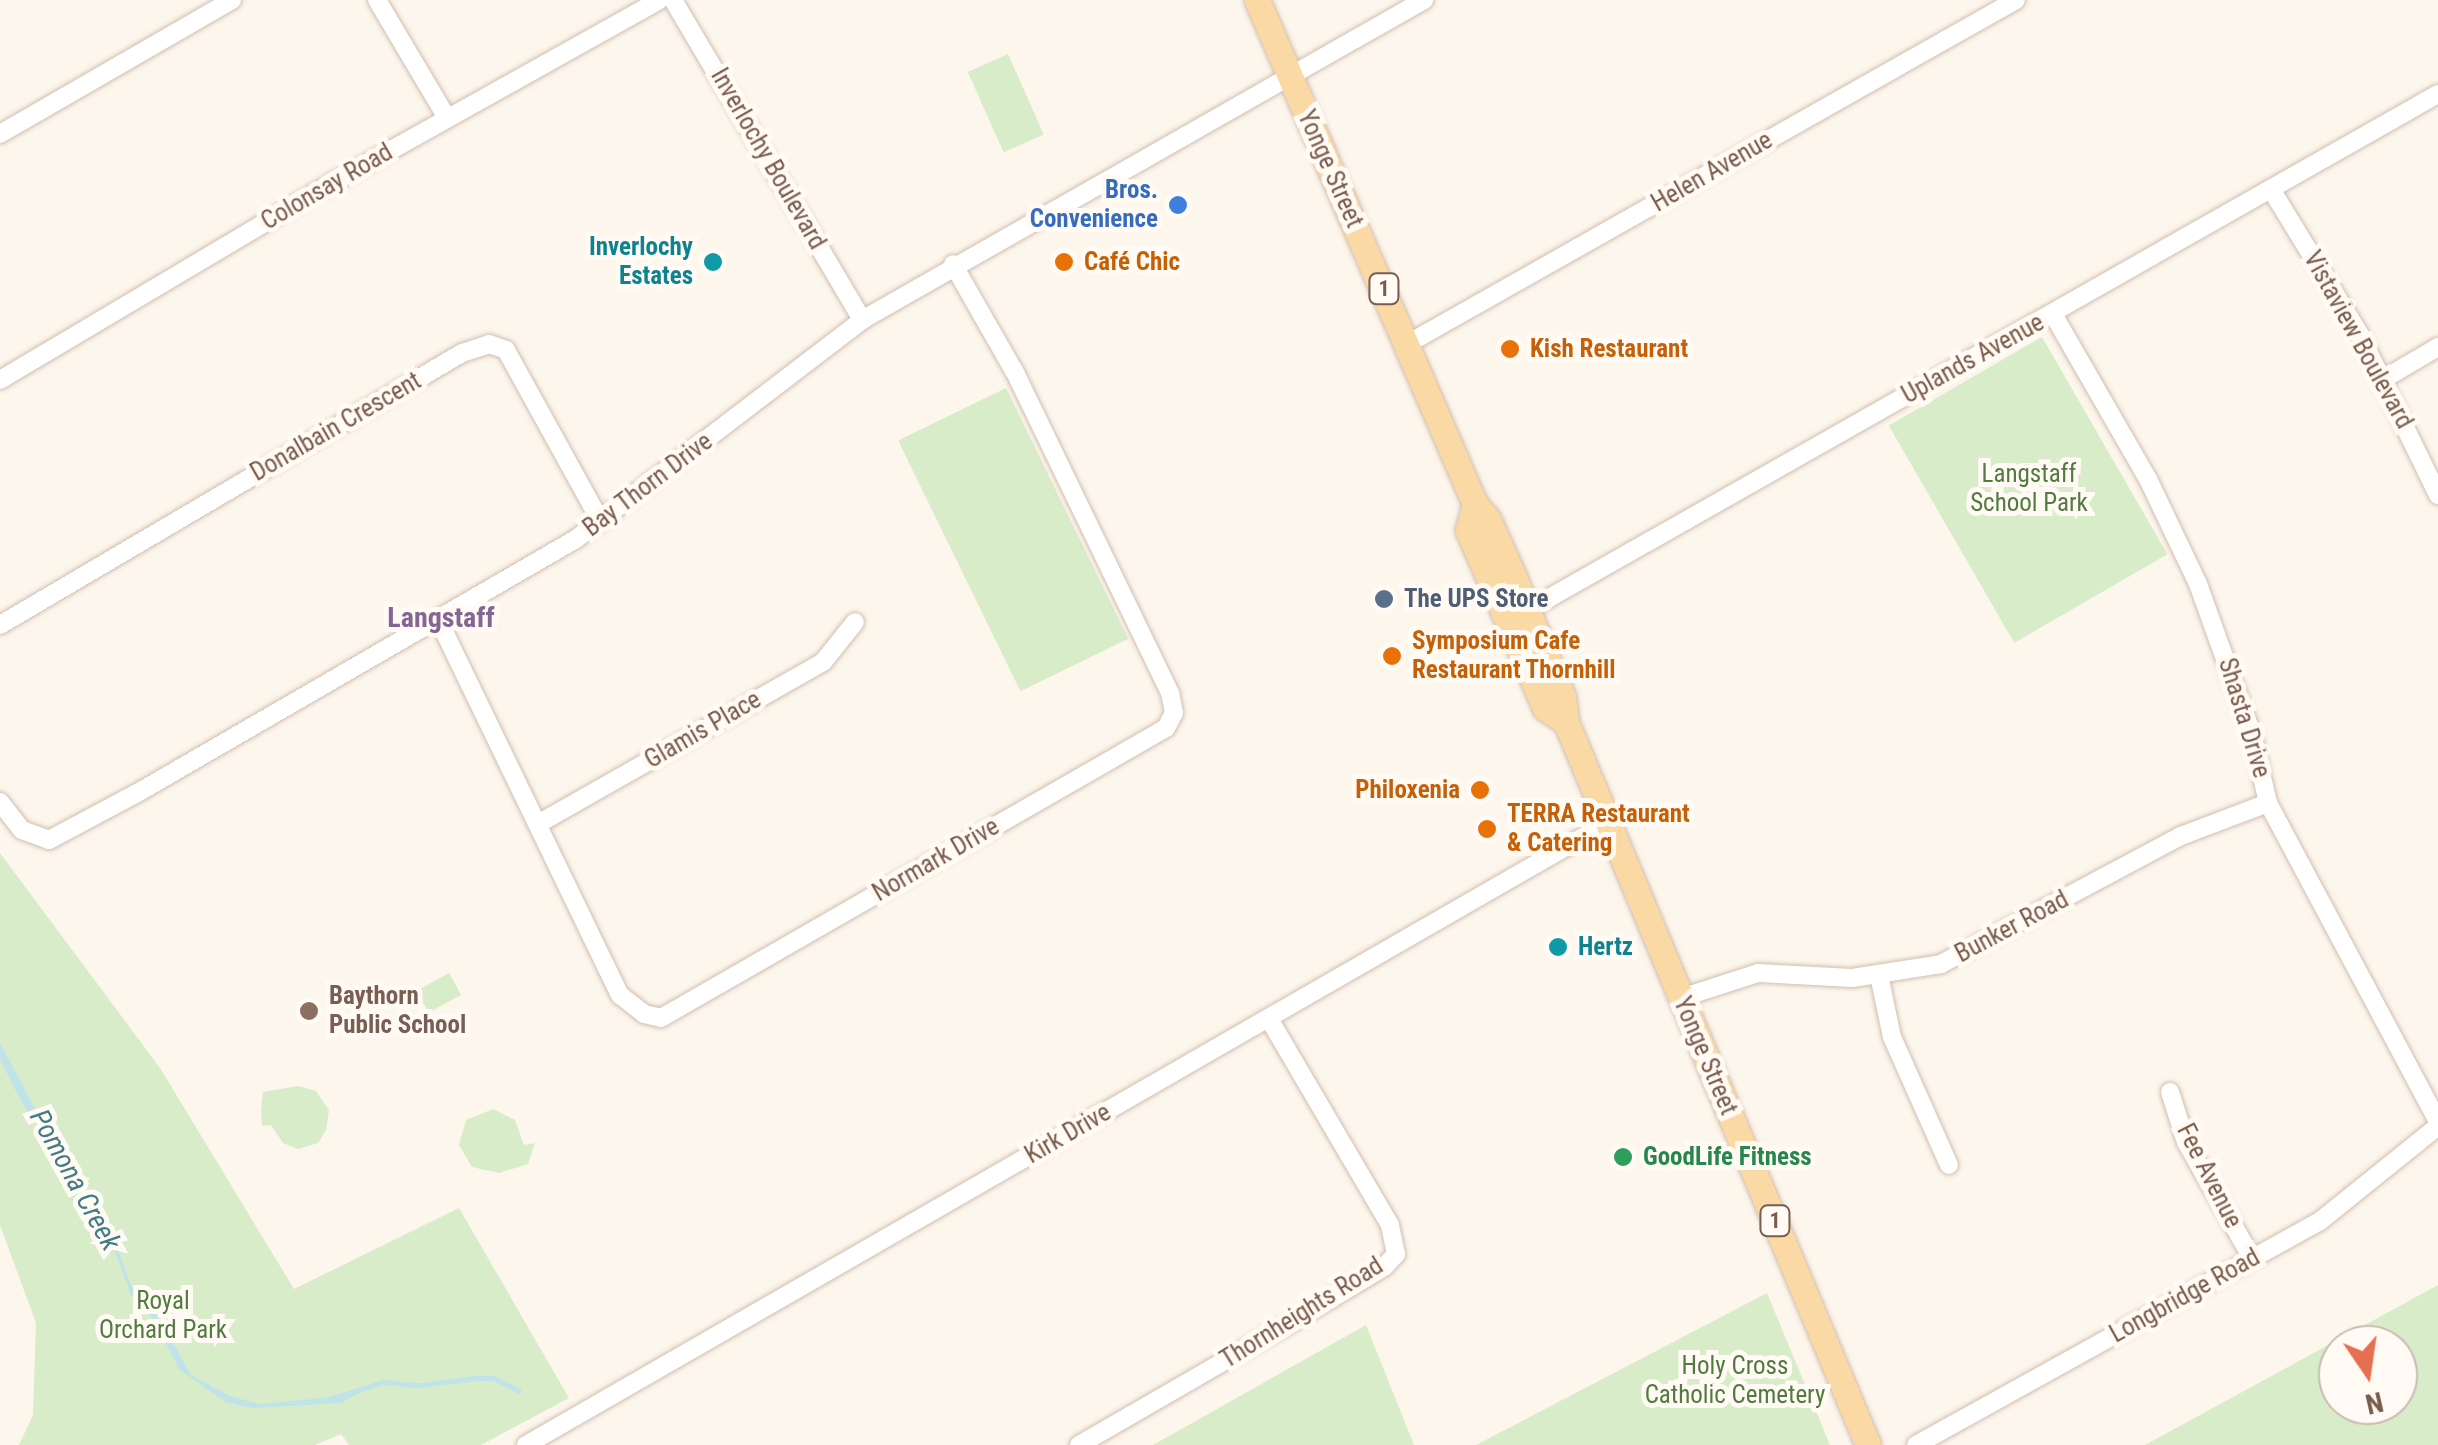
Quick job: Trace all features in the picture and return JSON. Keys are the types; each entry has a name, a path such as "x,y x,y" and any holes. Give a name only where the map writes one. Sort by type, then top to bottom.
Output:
{"main road":[{"name":"Yonge Street","path":"1257,0 1475,504 1468,530 1517,616 1546,708 1566,722 1868,1445"}],"street":[{"path":"0,134 232,0"},
{"path":"378,0 447,118"},
{"name":"Colonsay Road","path":"0,380 447,118 659,0"},
{"name":"Inverlochy Boulevard","path":"673,0 862,320"},
{"name":"Bay Thorn Drive","path":"0,802 22,830 49,840 601,522 862,320 953,264 1424,0"},
{"name":"Helen Avenue","path":"1408,343 2016,0"},
{"name":"Uplands Avenue","path":"1517,616 2438,94"},
{"name":"Vistaview Boulevard","path":"2272,188 2382,380 2438,496"},
{"name":"Normark Drive","path":"438,619 620,995 644,1014 661,1018 1166,728 1174,713 1170,693 1014,371 953,264"},
{"name":"Shasta Drive","path":"2053,314 2142,468 2190,568 2252,734 2268,803 2438,1124"},
{"name":"Donalbain Crescent","path":"0,624 462,353 489,344 506,350 601,522"},
{"path":"2382,380 2438,347"},
{"name":"Glamis Place","path":"538,824 823,662 855,622"},
{"name":"Bunker Road","path":"1681,998 1758,973 1852,978 1957,958 2181,836 2268,803"},
{"name":"Kirk Drive","path":"526,1445 1609,822"},
{"path":"1878,975 1892,1037 1949,1165"},
{"name":"Thornheights Road","path":"1079,1445 1302,1316 1384,1266 1396,1254 1390,1225 1269,1019"},
{"name":"Fee Avenue","path":"2170,1092 2186,1142 2252,1258"},
{"name":"Longbridge Road","path":"1916,1445 2320,1221 2438,1124"}],"green space":[{"path":"1008,54 1044,134 1004,152 968,72"},
{"name":"Langstaff School Park","path":"2042,337 2168,554 2014,643 1889,426"},
{"path":"1006,388 1128,639 1020,691 898,441"},
{"name":"Royal Orchard Park","path":"0,853 160,1068 294,1289 459,1208 569,1398 481,1445 349,1445 341,1434 315,1445 19,1445 33,1415 36,1323 0,1225"},
{"path":"449,973 461,995 429,1013 417,991"},
{"path":"298,1086 316,1091 329,1110 326,1130 318,1143 298,1149 283,1143 271,1125 262,1126 261,1111 263,1092"},
{"path":"493,1109 515,1120 524,1145 535,1143 528,1164 499,1173 472,1167 459,1145 466,1120"},
{"path":"2438,1285 2438,1445 2145,1445 2318,1351 2318,1425 2418,1425 2418,1325 2365,1325"},
{"name":"Holy Cross Catholic Cemetery","path":"1767,1293 1830,1445 1476,1445"},
{"path":"1366,1325 1414,1445 1153,1445"}],"water":[{"path":"0,1043 39,1116 69,1157 77,1186 94,1206 118,1250 132,1287 161,1321 191,1375 230,1396 260,1404 324,1398 356,1389 357,1394 341,1403 252,1408 225,1402 179,1369 153,1318 131,1295 115,1252 70,1186 63,1158 44,1138 18,1095 0,1059"}],"waterway":[{"name":"Pomona Creek","path":"352,1392 383,1382 420,1385 477,1378 493,1378 518,1390"}],"place":[{"name":"Bros. Convenience","path":"1178,205"},
{"name":"Inverlochy Estates","path":"713,262"},
{"name":"Café Chic","path":"1064,262"},
{"name":"Kish Restaurant","path":"1510,349"},
{"name":"The UPS Store","path":"1384,599"},
{"name":"Symposium Cafe Restaurant Thornhill","path":"1392,656"},
{"name":"Philoxenia","path":"1480,790"},
{"name":"TERRA Restaurant & Catering","path":"1487,829"},
{"name":"Hertz","path":"1558,947"},
{"name":"Baythorn Public School","path":"309,1011"},
{"name":"GoodLife Fitness","path":"1623,1157"}],"district":[{"name":"Langstaff","path":"441,618"}]}
